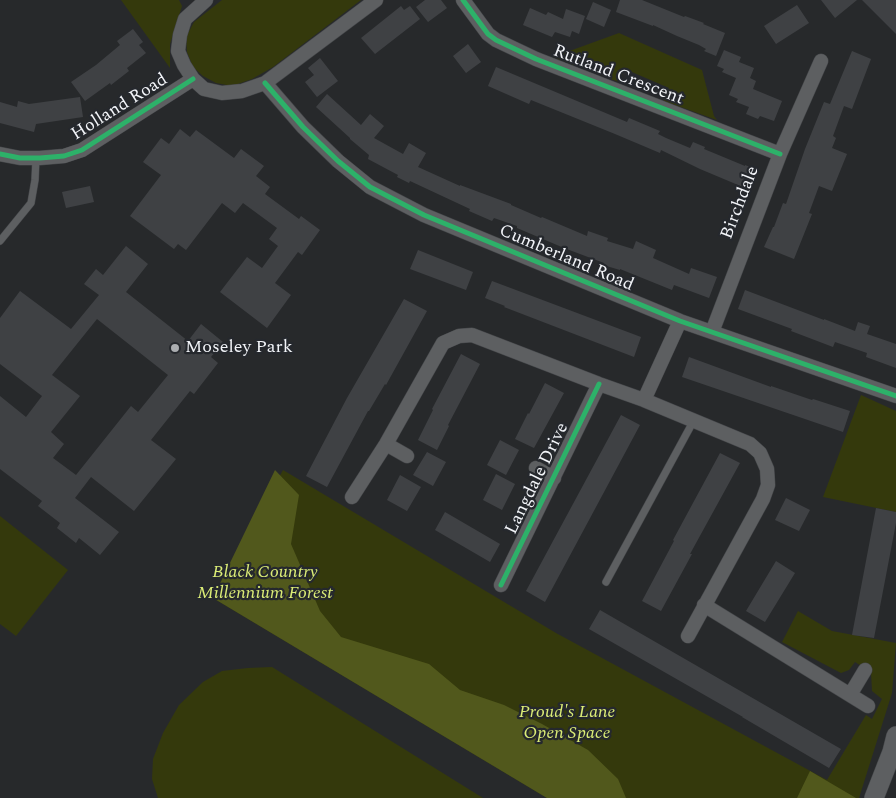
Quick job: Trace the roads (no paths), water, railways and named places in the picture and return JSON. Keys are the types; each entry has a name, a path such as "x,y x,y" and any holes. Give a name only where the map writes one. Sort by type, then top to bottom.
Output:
{"street":[{"path":"200,2 185,19 180,34 178,51 193,79 204,89 222,93 242,91 265,83 376,0"},
{"name":"Rutland Crescent","path":"463,0 488,34 496,40 536,59 780,154"},
{"name":"Birchdale","path":"712,332 780,154 821,61"},
{"name":"Holland Road","path":"0,154 20,158 36,158 64,156 82,150 193,79"},
{"name":"Cumberland Road","path":"265,83 310,134 338,161 370,187 424,215 680,321 896,396"},
{"path":"644,400 680,321"},
{"path":"352,498 386,444 444,343 458,336 472,335 694,420 750,444 760,453 767,469 768,485 763,499 688,636"},
{"name":"Langdale Drive","path":"501,585 599,384"},
{"path":"386,444 407,456"},
{"name":"Langdale Drive","path":"536,468 554,478"},
{"path":"704,606 868,706"},
{"path":"850,695 865,670"},
{"path":"874,798 892,752 896,736"}],"lane":[{"path":"0,241 31,203 36,158"},
{"path":"606,582 694,420"}],"place":[{"name":"Moseley Park","path":"175,348"}],"park label":[{"name":"Black Country Millennium Forest","path":"265,583"},
{"name":"Proud's Lane Open Space","path":"567,723"}]}
